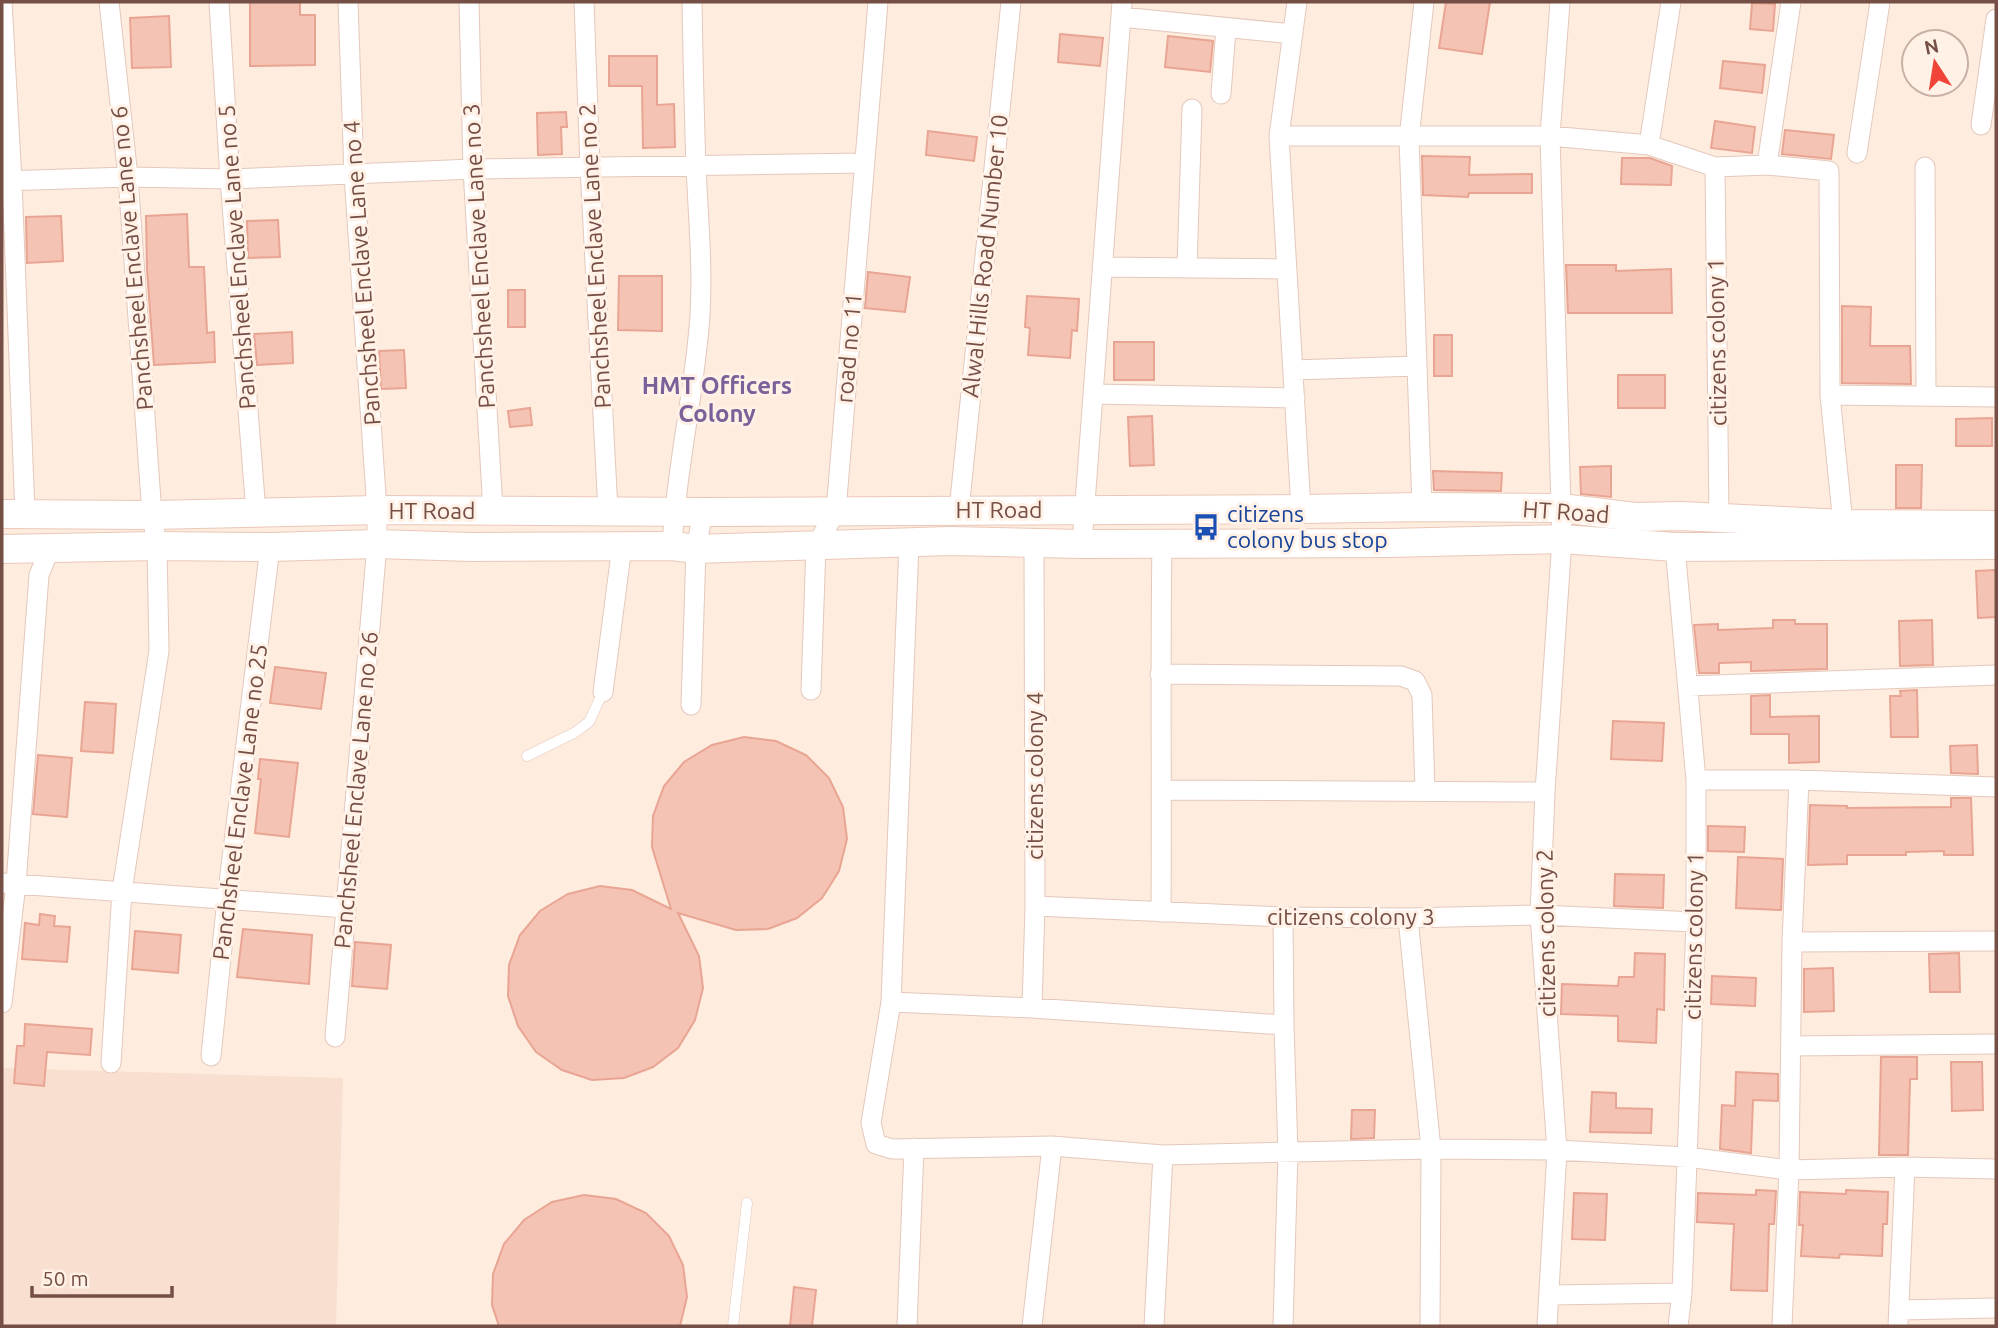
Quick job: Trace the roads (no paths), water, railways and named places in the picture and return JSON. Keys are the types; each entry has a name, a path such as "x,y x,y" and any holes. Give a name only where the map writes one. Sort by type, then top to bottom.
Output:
{"street":[{"path":"2,2 14,513"},
{"name":"Panchsheel Enclave Lane no 6","path":"109,2 128,177 152,514 158,546 159,651 121,891 111,1063"},
{"name":"Panchsheel Enclave Lane no 5","path":"219,2 256,513"},
{"name":"Panchsheel Enclave Lane no 4","path":"348,2 354,175 377,510 377,544"},
{"name":"Panchsheel Enclave Lane no 3","path":"468,2 473,169 493,511"},
{"name":"Panchsheel Enclave Lane no 2","path":"584,2 608,511"},
{"path":"691,705 684,547 674,511 700,314 692,2"},
{"name":"road no 11","path":"811,690 816,546 836,511 878,2"},
{"name":"Alwal Hills Road Number 10","path":"959,510 1011,2"},
{"path":"1297,2 1279,136 1301,509"},
{"path":"1422,507 1409,138 1424,2"},
{"name":"citizens colony 2","path":"1547,1326 1557,1150 1540,915 1545,792 1562,539 1550,136 1560,2"},
{"path":"1649,145 1671,2"},
{"path":"1767,165 1791,2"},
{"path":"1857,153 1880,2"},
{"path":"1082,544 1122,10 1226,28 1293,34"},
{"path":"1981,125 1996,19"},
{"path":"1221,94 1226,28"},
{"path":"1187,268 1192,108"},
{"path":"1279,136 1550,136 1649,145 1715,167 1767,165 1829,170 1830,395 1843,524"},
{"path":"7,181 128,177 230,180 473,169 863,163"},
{"name":"citizens colony 1","path":"1715,167 1719,518"},
{"path":"1925,167 1926,396"},
{"path":"1102,267 1287,269"},
{"path":"1293,370 1417,366"},
{"path":"1093,394 1294,398"},
{"path":"1830,395 1996,397"},
{"name":"HT Road","path":"14,513 1422,507 1561,508 1635,517 1681,516 1843,524 1996,525"},
{"path":"684,547 703,512"},
{"name":"HT Road","path":"2,549 377,544 471,547 816,546 950,541 1034,544 1389,543 1562,539 1675,547 1996,545"},
{"path":"909,542 891,1002 871,1123 876,1144 892,1149 1052,1146 1163,1155 1431,1149 1557,1150 1687,1157 1789,1170 1905,1167 1996,1169"},
{"name":"Panchsheel Enclave Lane no 26","path":"335,1037 377,544"},
{"name":"citizens colony 4","path":"1032,1008 1035,906 1034,544"},
{"path":"1161,544 1161,912"},
{"path":"603,692 622,546"},
{"name":"Panchsheel Enclave Lane no 25","path":"211,1056 270,547"},
{"name":"citizens colony 1","path":"1675,547 1696,780 1696,922 1682,1293 1678,1326"},
{"path":"2,1003 9,883 39,575 50,548"},
{"path":"1160,674 1401,676 1415,681 1422,695 1425,791"},
{"path":"1688,685 1996,675"},
{"path":"1696,780 1799,780 1996,787"},
{"path":"1782,1326 1789,1170 1792,942 1799,780"},
{"path":"1162,790 1545,792"},
{"path":"9,883 346,908"},
{"name":"citizens colony 3","path":"1035,906 1283,918 1540,915 1696,922"},
{"path":"1283,918 1288,1153 1283,1326"},
{"path":"1408,918 1431,1149 1430,1326"},
{"path":"1792,942 1996,941"},
{"path":"891,1002 1032,1008 1284,1026"},
{"path":"1791,1046 1996,1044"},
{"path":"1032,1326 1052,1146"},
{"path":"907,1326 914,1148"},
{"path":"1154,1326 1163,1155"},
{"path":"1905,1167 1899,1318 1996,1308"},
{"path":"1550,1295 1682,1293"}],"lane":[{"path":"527,756 574,733 589,722 603,692"},
{"path":"733,1326 747,1203"}],"place":[{"name":"citizens colony bus stop","path":"1206,527"}],"district":[{"name":"HMT Officers Colony","path":"717,400"}]}
